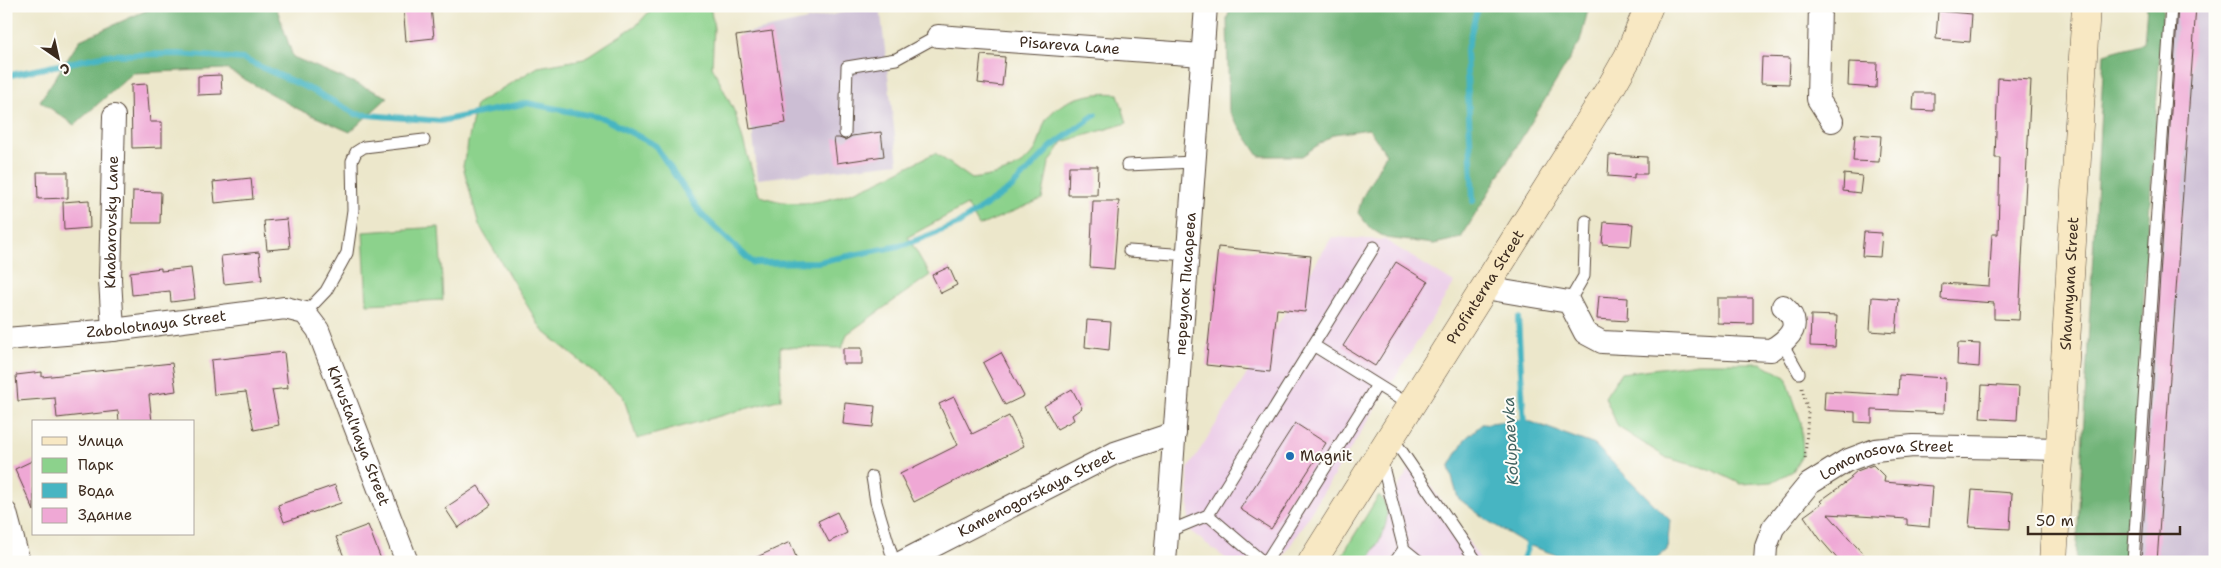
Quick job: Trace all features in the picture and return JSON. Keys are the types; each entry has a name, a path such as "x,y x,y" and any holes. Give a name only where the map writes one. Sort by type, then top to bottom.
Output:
{"main road":[{"name":"Profinterna Street","path":"1312,562 1611,87 1628,57 1649,6"},
{"name":"Shaumyana Street","path":"2053,562 2086,6"}],"street":[{"name":"переулок Писарева","path":"1165,562 1206,6"},
{"path":"1820,6 1818,99 1832,121"},
{"name":"Pisareva Lane","path":"938,36 1202,55"},
{"name":"Khabarovsky Lane","path":"113,330 110,279 114,116"},
{"path":"1485,288 1569,302 1585,333 1602,342 1771,350 1791,334 1795,321 1792,314 1783,306"},
{"name":"Zabolotnaya Street","path":"6,340 113,330 285,308 304,313"},
{"name":"Khrustal'naya Street","path":"304,313 318,330 403,561"},
{"name":"Kamenogorskaya Street","path":"902,562 1115,453 1175,432"},
{"name":"Lomonosova Street","path":"1765,562 1766,547 1773,528 1808,484 1846,461 1874,450 1892,446 2060,449"},
{"path":"6,513 19,562"}],"lane":[{"path":"2133,562 2171,6"},
{"path":"845,133 847,67 896,59 938,36"},
{"path":"304,313 326,291 346,253 353,210 352,160 356,152 364,147 424,140"},
{"path":"1127,165 1194,162"},
{"path":"1569,302 1584,276 1586,221"},
{"path":"1167,532 1208,515 1374,247"},
{"path":"1129,250 1188,255"},
{"path":"1782,343 1798,373"},
{"path":"1313,345 1411,406"},
{"path":"1208,515 1264,562 1377,386"},
{"path":"1386,446 1404,548 1420,562"},
{"path":"1386,446 1477,562"},
{"path":"872,478 876,502 894,562"},
{"path":"1395,562 1404,548"}],"path":[{"path":"1798,373 1808,412 1804,459 1808,484"}],"shaded area":[{"path":"880,6 898,163 758,179 741,34"},
{"path":"2169,6 2215,6 2215,562 2130,562"},
{"path":"1332,237 1385,240 1454,283 1280,562 1230,562 1189,530 1188,469"},
{"path":"1414,461 1482,562 1352,562"}],"green space":[{"path":"156,6 276,6 293,57 388,97 350,132 298,109 226,69 133,73 74,125 40,101 80,40"},
{"path":"654,6 710,6 714,28 712,66 735,113 759,195 782,202 804,203 827,200 850,193 935,153 972,179 1004,172 1018,166 1034,152 1049,115 1066,103 1087,96 1108,93 1118,94 1127,123 1063,142 1049,163 1042,199 979,226 967,205 908,237 930,275 847,334 842,348 780,347 781,399 637,439 623,396 542,330 479,225 463,166 476,104 538,67 584,59 638,24"},
{"path":"1231,6 1589,6 1580,42 1461,238 1434,244 1386,238 1370,228 1358,213 1362,198 1386,154 1369,129 1334,134 1302,156 1259,156 1229,111 1227,19"},
{"path":"2147,6 2163,6 2126,562 2076,562 2104,54 2144,43"},
{"path":"439,227 443,300 367,304 363,232"},
{"path":"1698,363 1761,363 1786,377 1801,422 1803,454 1793,471 1772,482 1741,484 1712,470 1667,458 1618,427 1605,397 1621,373"},
{"path":"1379,495 1387,512 1386,520 1381,538 1367,562 1338,562"}],"water":[{"path":"1523,419 1595,445 1670,520 1667,550 1653,562 1576,562 1528,545 1488,521 1458,498 1449,467 1465,439 1482,424"}],"building":[{"path":"403,6 431,6 434,38 406,41"},
{"path":"2178,6 2196,6 2157,562 2141,562"},
{"path":"1938,11 1972,14 1970,42 1936,39"},
{"path":"772,31 786,123 750,129 736,36"},
{"path":"981,55 1005,57 1002,86 978,83"},
{"path":"1762,57 1790,58 1789,84 1761,83"},
{"path":"1849,62 1877,63 1876,88 1848,86"},
{"path":"221,75 222,94 198,95 198,76"},
{"path":"1998,78 2031,80 2019,320 1994,319 1994,303 1941,299 1942,283 1989,286 1992,234 1998,234 2000,158 1995,158"},
{"path":"147,84 150,122 162,122 162,147 132,148 131,85"},
{"path":"1914,93 1934,93 1934,111 1913,110"},
{"path":"881,132 884,156 837,163 834,138 845,140 852,136"},
{"path":"1855,134 1881,136 1879,162 1853,161"},
{"path":"1609,155 1647,157 1647,174 1634,174 1634,178 1608,176"},
{"path":"1069,166 1098,166 1097,195 1068,195"},
{"path":"37,172 68,172 68,198 38,199"},
{"path":"1844,174 1862,176 1860,193 1843,191"},
{"path":"251,178 253,199 215,203 213,182"},
{"path":"133,191 161,192 160,223 132,223"},
{"path":"89,200 90,228 64,230 63,202"},
{"path":"1093,201 1119,201 1114,269 1090,267"},
{"path":"287,219 290,248 267,250 264,221"},
{"path":"1604,222 1633,224 1631,246 1602,244"},
{"path":"1864,232 1882,233 1880,257 1862,256"},
{"path":"1218,247 1311,256 1305,312 1277,309 1270,372 1206,365"},
{"path":"259,252 262,280 224,284 221,256"},
{"path":"1396,262 1428,282 1375,366 1343,346"},
{"path":"949,267 957,285 941,293 932,275"},
{"path":"161,268 161,271 191,268 195,299 171,302 170,291 132,295 130,272"},
{"path":"1599,296 1628,298 1627,321 1597,319"},
{"path":"1872,297 1899,299 1896,333 1870,331"},
{"path":"1717,298 1753,298 1753,324 1717,323"},
{"path":"1811,315 1837,316 1835,347 1810,346"},
{"path":"1087,320 1111,322 1109,350 1085,347"},
{"path":"1958,343 1980,344 1979,367 1957,365"},
{"path":"843,348 862,348 862,364 843,364"},
{"path":"284,352 288,388 272,390 279,425 254,430 246,392 214,395 211,360"},
{"path":"1001,353 1024,396 1005,405 983,363"},
{"path":"172,363 176,391 149,395 152,420 119,420 118,411 57,418 55,398 18,401 16,375 42,372 42,377"},
{"path":"1899,375 1945,378 1944,413 1872,410 1872,423 1855,422 1855,412 1824,410 1825,391 1898,395"},
{"path":"1982,385 2019,387 2017,420 1980,418"},
{"path":"1072,389 1082,408 1072,415 1074,420 1057,429 1044,406"},
{"path":"954,397 972,434 1009,416 1024,446 914,502 900,474 958,445 939,404"},
{"path":"845,403 875,406 873,427 843,424"},
{"path":"1295,423 1326,443 1271,529 1240,509"},
{"path":"32,461 32,507 15,469"},
{"path":"1873,465 1885,477 1884,482 1932,486 1929,527 1907,525 1907,519 1828,514 1870,562 1840,562 1820,539 1804,516 1822,503 1820,501 1852,478 1850,477 1857,471"},
{"path":"335,485 341,503 284,522 278,505"},
{"path":"478,486 491,505 458,528 445,508"},
{"path":"1972,490 2012,493 2010,529 1969,527"},
{"path":"837,512 847,533 829,542 818,521"},
{"path":"368,525 382,562 346,562 336,537"},
{"path":"790,542 798,562 746,562"}],"waterway":[{"name":"Kolupaevka","path":"1473,201 1466,52 1478,6"},
{"path":"6,76 107,55 179,54 243,59 312,90 356,114 441,121 527,103 603,118 655,145 701,214 753,263 818,262 904,245 958,224 1011,188 1051,147 1095,115"},
{"name":"Kolupaevka","path":"1518,318 1524,426"},
{"name":"Kolupaevka","path":"1522,562 1528,545 1528,539"}],"place":[{"name":"Magnit","path":"1290,456"}]}
